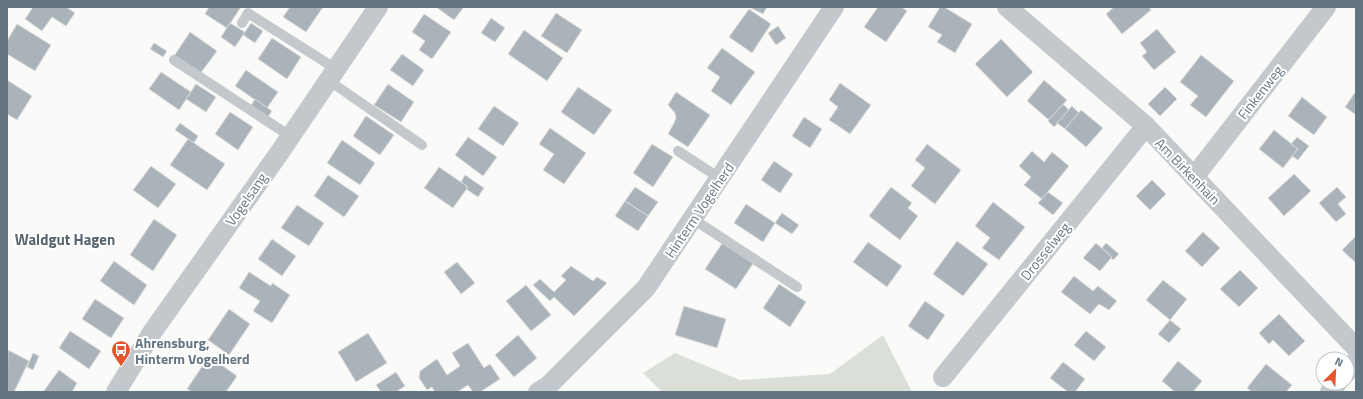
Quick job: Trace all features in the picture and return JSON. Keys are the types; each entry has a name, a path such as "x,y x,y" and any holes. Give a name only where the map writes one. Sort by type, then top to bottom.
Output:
{"street":[{"name":"Vogelsang","path":"116,392 153,331 290,136 378,7"},
{"name":"Hinterm Vogelherd","path":"538,392 548,386 646,288 721,179 834,7"},
{"name":"Am Birkenhain","path":"1007,7 1146,126 1356,348"},
{"name":"Finkenweg","path":"1194,177 1326,7"},
{"name":"Drosselweg","path":"943,377 1146,126"}],"lane":[{"path":"242,23 248,13 332,75 422,145"},
{"path":"174,60 290,136"},
{"path":"678,151 721,179"},
{"path":"693,219 797,287"}],"shaded area":[{"path":"883,335 912,392 662,392 643,373 675,353 740,380 830,374"}],"building":[{"path":"33,7 66,7 75,13 66,26 52,17 42,31 25,19"},
{"path":"209,7 241,7 227,28 205,14"},
{"path":"290,7 323,7 306,32 283,17"},
{"path":"436,7 464,7 454,20"},
{"path":"749,7 767,7 763,14"},
{"path":"878,7 901,7 907,11 886,42 864,27"},
{"path":"940,7 944,7 972,24 955,53 937,42 942,35 928,27"},
{"path":"1114,7 1149,7 1151,10 1122,34 1106,14"},
{"path":"749,9 771,24 752,53 729,37"},
{"path":"556,13 582,30 567,53 541,36"},
{"path":"424,14 451,32 432,59 419,50 425,41 412,32"},
{"path":"491,18 505,28 495,42 481,33"},
{"path":"230,23 245,32 235,47 221,37"},
{"path":"251,23 263,31 255,43 243,35"},
{"path":"17,24 51,45 35,71 7,54 7,41"},
{"path":"778,26 786,38 776,45 768,33"},
{"path":"1157,29 1176,52 1154,70 1142,56 1147,52 1140,43"},
{"path":"524,30 563,58 547,81 508,54"},
{"path":"190,32 217,51 200,74 174,56"},
{"path":"272,38 301,57 287,79 258,59"},
{"path":"1001,39 1033,72 1007,97 975,64"},
{"path":"154,43 167,51 163,57 150,49"},
{"path":"722,48 755,72 731,105 711,91 720,77 707,68"},
{"path":"402,54 424,70 413,86 390,70"},
{"path":"1201,55 1234,81 1206,117 1190,105 1198,96 1180,82"},
{"path":"246,70 278,92 267,108 235,86"},
{"path":"161,72 191,92 179,110 149,89"},
{"path":"7,80 32,96 17,120 7,114"},
{"path":"1044,80 1067,100 1049,120 1027,101"},
{"path":"840,83 871,105 850,134 829,120 838,107 829,100"},
{"path":"196,84 216,97 206,112 186,99"},
{"path":"388,84 414,102 401,122 374,105"},
{"path":"578,87 612,110 594,135 561,112"},
{"path":"1165,87 1177,99 1160,116 1148,104"},
{"path":"1356,91 1356,115 1345,107"},
{"path":"676,92 710,115 688,147 668,134 676,118 675,113 668,105"},
{"path":"1302,97 1327,117 1314,135 1288,116"},
{"path":"255,99 272,111 267,118 250,107"},
{"path":"1063,104 1069,110 1054,127 1048,121"},
{"path":"494,106 519,123 503,146 478,129"},
{"path":"1072,106 1079,113 1065,129 1057,123"},
{"path":"1081,110 1103,128 1086,147 1065,129"},
{"path":"230,112 253,127 238,150 215,134"},
{"path":"366,116 394,135 380,155 353,136"},
{"path":"804,117 822,129 810,148 792,136"},
{"path":"180,123 198,136 194,143 175,130"},
{"path":"550,128 586,153 564,184 543,170 554,154 539,144"},
{"path":"1274,130 1298,149 1283,168 1259,149"},
{"path":"468,137 497,157 483,176 455,155"},
{"path":"1297,137 1309,146 1298,160 1292,156 1298,149 1291,144"},
{"path":"188,139 225,164 207,190 170,165"},
{"path":"342,140 375,163 360,185 327,163"},
{"path":"652,144 673,157 653,187 633,173"},
{"path":"927,144 961,170 935,204 911,186 925,168 915,160"},
{"path":"1032,151 1044,162 1052,152 1069,166 1042,199 1024,185 1031,177 1019,166"},
{"path":"774,161 793,174 780,193 761,180"},
{"path":"151,166 176,184 158,208 133,190"},
{"path":"439,167 468,187 453,208 424,188"},
{"path":"1294,174 1311,191 1284,216 1268,198"},
{"path":"328,175 359,196 344,217 314,196"},
{"path":"465,175 484,188 478,197 466,189 468,187 461,182"},
{"path":"1152,180 1166,194 1150,210 1136,196"},
{"path":"635,187 658,202 648,216 625,201"},
{"path":"891,187 912,203 908,208 918,216 900,240 869,216"},
{"path":"1337,187 1346,197 1338,204 1346,214 1336,222 1319,203"},
{"path":"1048,192 1063,203 1053,215 1038,203"},
{"path":"625,201 648,216 638,231 615,216"},
{"path":"993,202 1025,227 999,260 982,248 990,238 975,226"},
{"path":"746,204 775,223 763,242 734,223"},
{"path":"297,205 324,223 309,246 281,228"},
{"path":"782,213 799,225 792,234 775,223"},
{"path":"154,219 177,235 153,271 130,255"},
{"path":"1203,232 1220,248 1202,267 1185,251"},
{"path":"1356,236 1356,263 1342,250"},
{"path":"272,239 296,256 282,276 258,259"},
{"path":"957,241 988,264 963,296 933,274"},
{"path":"723,242 754,262 736,289 705,269"},
{"path":"868,242 902,266 887,287 853,262"},
{"path":"1096,243 1112,257 1100,271 1083,258"},
{"path":"1106,243 1119,254 1113,260 1111,258 1112,257 1102,248"},
{"path":"114,261 147,285 134,305 100,281"},
{"path":"457,262 475,283 461,294 444,272"},
{"path":"571,266 593,281 597,277 607,283 574,316 554,297 550,301 533,285 540,279 554,292 566,280 561,276"},
{"path":"1240,270 1258,288 1239,307 1220,289"},
{"path":"249,272 271,286 272,283 290,295 272,323 253,311 260,301 239,288"},
{"path":"1074,276 1093,291 1098,286 1117,301 1109,310 1099,304 1090,314 1061,292"},
{"path":"1163,280 1187,299 1170,320 1146,300"},
{"path":"779,284 806,302 790,327 763,308"},
{"path":"526,285 551,315 531,331 506,301"},
{"path":"95,299 124,318 111,338 82,319"},
{"path":"925,301 945,315 928,340 908,326"},
{"path":"684,306 726,319 717,348 675,335"},
{"path":"229,309 250,324 229,355 208,340"},
{"path":"1279,314 1305,341 1289,356 1273,340 1269,344 1259,333"},
{"path":"1170,320 1181,329 1169,343 1158,334"},
{"path":"70,331 101,351 89,369 59,348"},
{"path":"1086,331 1106,347 1094,361 1074,345"},
{"path":"368,333 387,363 356,382 338,352"},
{"path":"518,335 537,358 514,377 495,355"},
{"path":"468,343 484,368 490,364 500,379 480,392 473,392 468,385 457,392 435,392 432,387 427,390 419,378 420,371 437,359 447,375 460,366 452,353"},
{"path":"8,350 29,361 14,392 7,392"},
{"path":"33,353 39,356 33,370 27,367"},
{"path":"209,356 237,376 226,392 192,392 187,389"},
{"path":"1178,361 1202,381 1193,392 1175,392 1162,381"},
{"path":"1063,362 1085,379 1075,392 1068,392 1050,378"},
{"path":"1266,364 1292,385 1286,392 1252,392 1247,388"},
{"path":"59,370 77,383 72,392 43,392"},
{"path":"396,372 405,386 396,392 381,392 376,385"}],"place":[{"name":"Ahrensburg, Hinterm Vogelherd","path":"121,367"}],"district":[{"name":"Waldgut Hagen","path":"65,239"}]}
